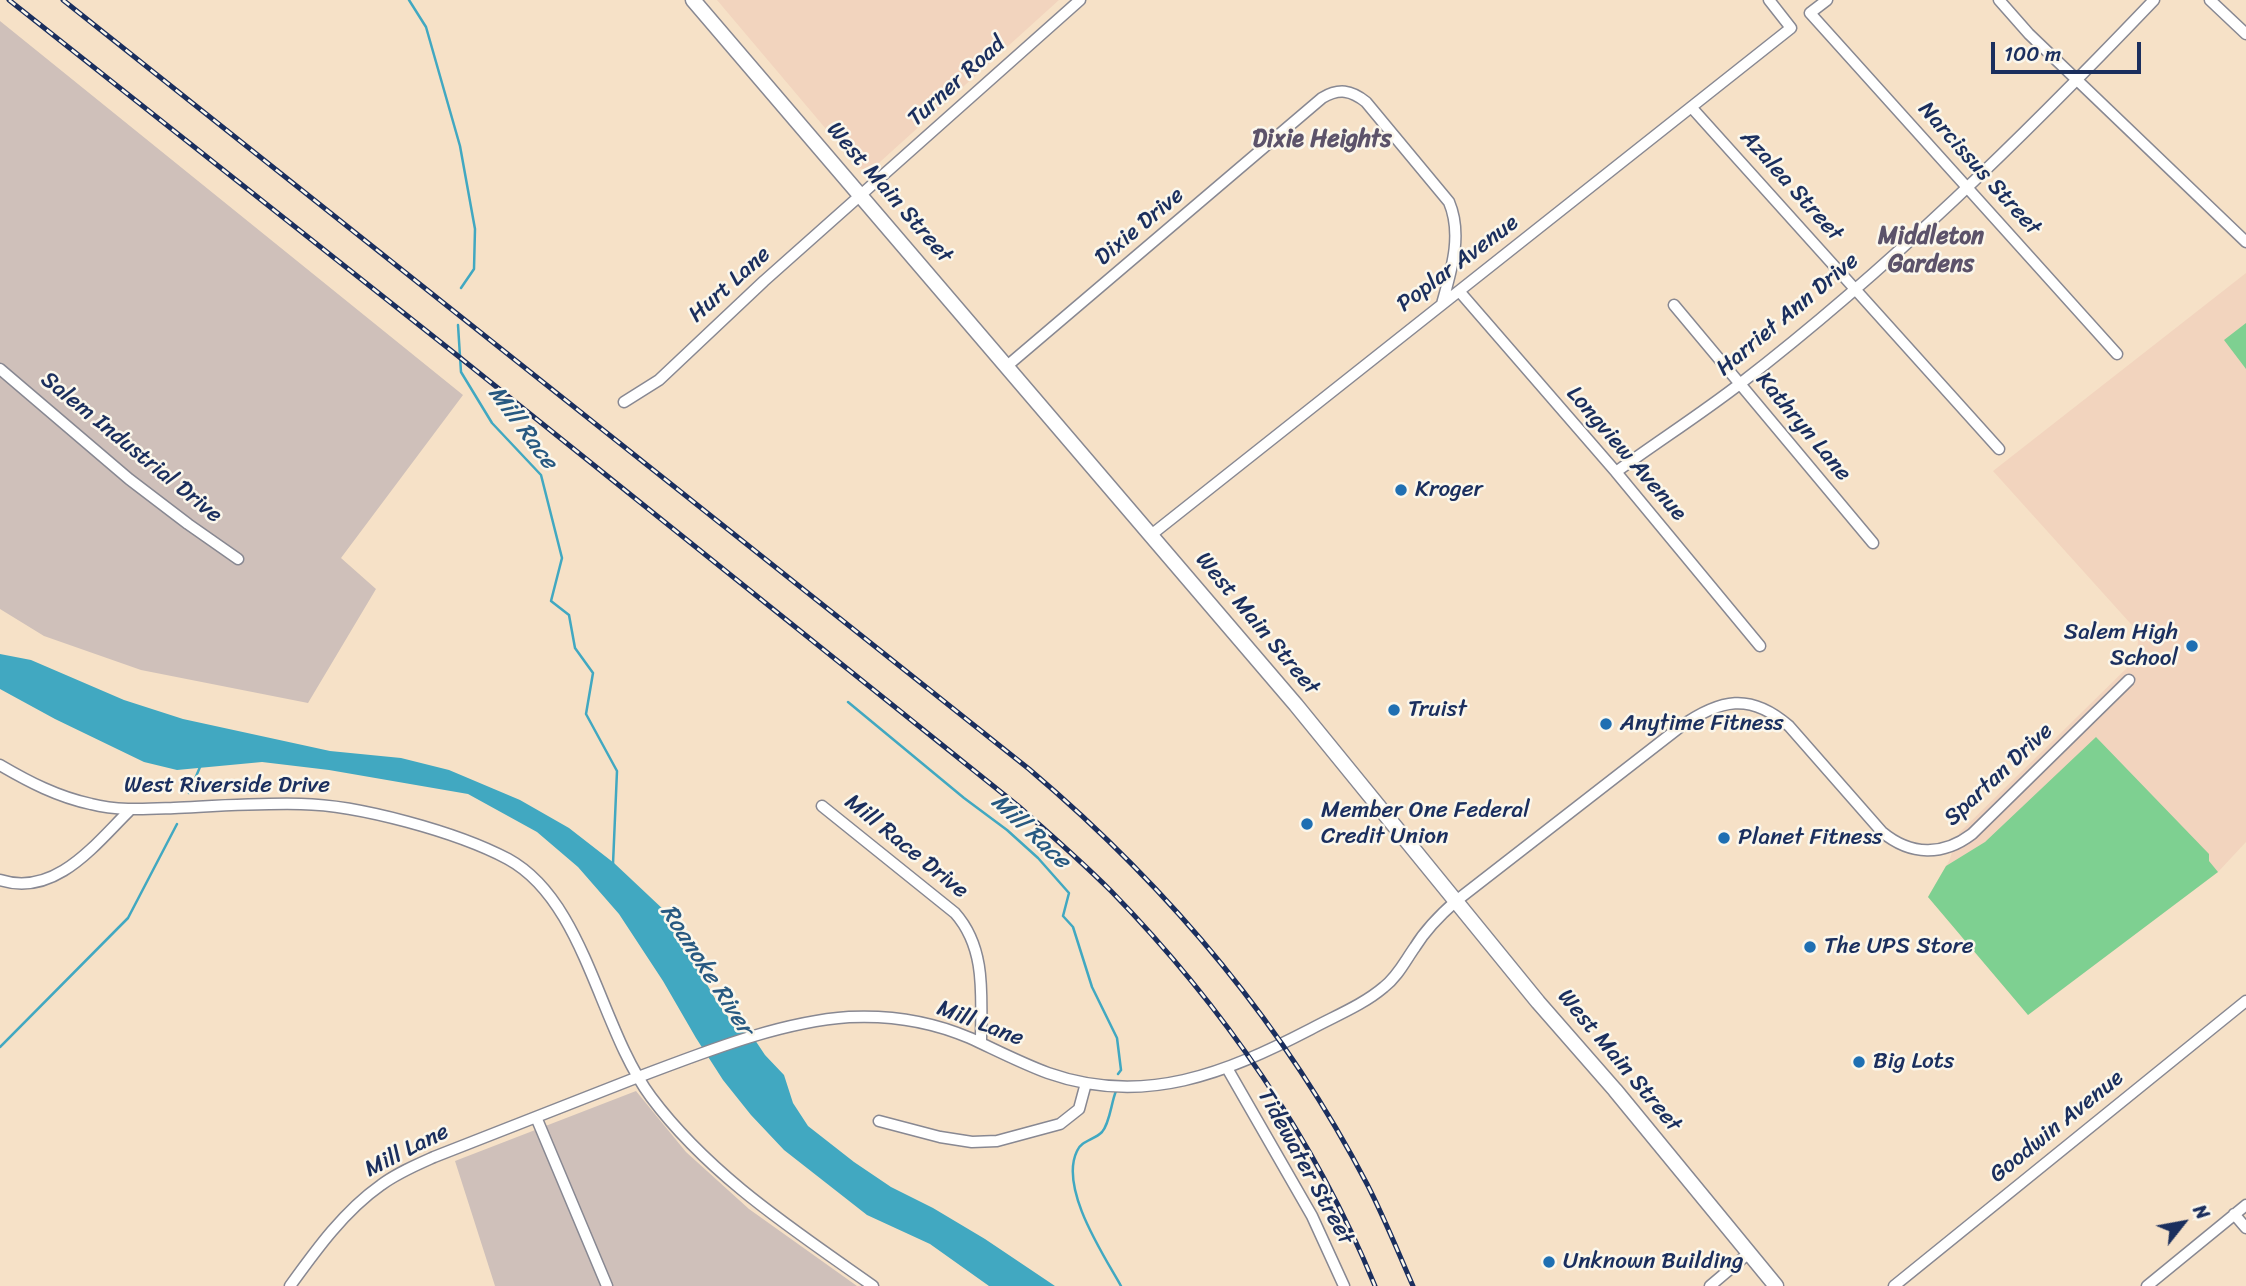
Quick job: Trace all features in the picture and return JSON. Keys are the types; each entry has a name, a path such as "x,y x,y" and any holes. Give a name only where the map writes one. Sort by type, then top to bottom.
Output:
{"main road":[{"name":"West Main Street","path":"693,0 1318,731 1538,1002 1623,1099 1776,1286"}],"street":[{"name":"Turner Road","path":"862,196 1080,0"},
{"name":"Poplar Avenue","path":"1151,535 1791,27 1769,0"},
{"name":"Narcissus Street","path":"1827,0 1810,13 2117,354"},
{"path":"1999,0 2023,28 2246,242"},
{"name":"Harriet Ann Drive","path":"1616,472 1740,384 1855,289 1967,187 2078,80 2154,0"},
{"path":"2210,0 2246,34"},
{"name":"Dixie Drive","path":"1007,366 1299,118 1330,93 1345,90 1366,102 1448,202 1456,225 1452,262 1442,304"},
{"name":"Azalea Street","path":"1692,108 1998,449"},
{"name":"Hurt Lane","path":"624,402 659,380 764,281 862,196"},
{"name":"Longview Avenue","path":"1459,291 1616,472 1760,646"},
{"name":"Kathryn Lane","path":"1674,305 1873,543"},
{"name":"Salem Industrial Drive","path":"0,369 129,479 238,559"},
{"name":"Spartan Drive","path":"1456,901 1649,750 1703,711 1720,705 1746,703 1774,713 1789,726 1890,839 1912,849 1938,851 1951,847 1972,834 2129,680"},
{"name":"West Riverside Drive","path":"0,765 37,786 67,798 101,806 131,809 274,804 333,806 409,823 457,838 510,860 538,881 559,908 619,1044 638,1078 685,1138 740,1190 873,1286"},
{"name":"Mill Race Drive","path":"822,806 955,913 967,927 978,954 981,1043"},
{"path":"0,880 20,884 33,883 60,874 131,809"},
{"name":"Mill Lane","path":"290,1286 349,1211 383,1183 434,1157 679,1062 758,1036 828,1020 879,1017 930,1025 981,1043 1032,1067 1086,1083 1112,1086 1164,1085 1227,1069 1283,1044 1375,994 1395,976 1430,927 1456,901"},
{"name":"Goodwin Avenue","path":"1894,1286 2244,1005"},
{"name":"Tidewater Street","path":"1227,1069 1312,1216 1344,1286"},
{"path":"879,1121 940,1137 972,1142 997,1141 1060,1124 1079,1109 1086,1083"},
{"path":"536,1117 607,1286"},
{"path":"2147,1286 2246,1205"},
{"path":"2234,1214 2246,1228"},
{"path":"1710,1286 1749,1253"}],"shaded area":[{"path":"717,0 1059,0 870,171 859,168"},
{"path":"0,21 463,395 341,558 376,589 308,703 141,670 44,636 0,609"},
{"name":"Salem High School","path":"2246,273 2246,842 2218,872 2028,1015 1928,897 1949,861 1959,833 2136,659 2139,633 1993,471"},
{"path":"636,1091 686,1152 749,1209 857,1286 495,1286 455,1161"}],"green space":[{"path":"2246,323 2246,369 2224,340"},
{"path":"2096,737 2209,854 2209,861 2218,872 2028,1015 1928,897 1946,866 1985,842"}],"water":[{"path":"0,654 31,660 124,700 183,719 330,751 401,758 449,770 520,800 569,828 614,863 665,911 717,1002 729,1018 749,1031 765,1055 784,1075 793,1103 808,1126 891,1187 985,1239 1055,1286 989,1286 930,1244 867,1215 784,1150 723,1080 619,914 578,867 537,832 468,794 329,770 262,762 177,770 144,762 0,689"}],"waterway":[{"name":"Mill Race","path":"409,0 426,27 460,146 475,229 474,269 461,288"},
{"name":"Mill Race","path":"458,325 461,372 492,423 541,475 562,558 551,601 569,615 575,648 593,673 586,714 617,771 613,864"},
{"name":"Mill Race","path":"848,702 1007,830 1038,858 1069,893 1063,916 1073,927 1092,987 1117,1038 1121,1070 1118,1074"},
{"path":"189,793 199,764"},
{"path":"0,1047 128,918 177,824"},
{"name":"Mill Race","path":"1116,1091 1105,1128 1079,1148 1073,1166 1078,1202 1094,1239 1121,1286"}],"railway":[{"path":"9,0 1017,805 1088,869 1191,980 1262,1076 1324,1178 1375,1286"},
{"path":"63,0 1029,769 1080,814 1174,909 1260,1013 1334,1125 1373,1196 1413,1286"}],"place":[{"name":"Kroger","path":"1401,490"},
{"name":"Salem High School","path":"2192,646"},
{"name":"Truist","path":"1394,710"},
{"name":"Anytime Fitness","path":"1606,724"},
{"name":"Member One Federal Credit Union","path":"1307,824"},
{"name":"Planet Fitness","path":"1724,838"},
{"name":"The UPS Store","path":"1810,947"},
{"name":"Big Lots","path":"1859,1062"},
{"name":"Unknown Building","path":"1549,1262"}],"district":[{"name":"Dixie Heights","path":"1322,140"},
{"name":"Middleton Gardens","path":"1931,251"}],"water label":[{"name":"Roanoke River","path":"706,970"}]}
